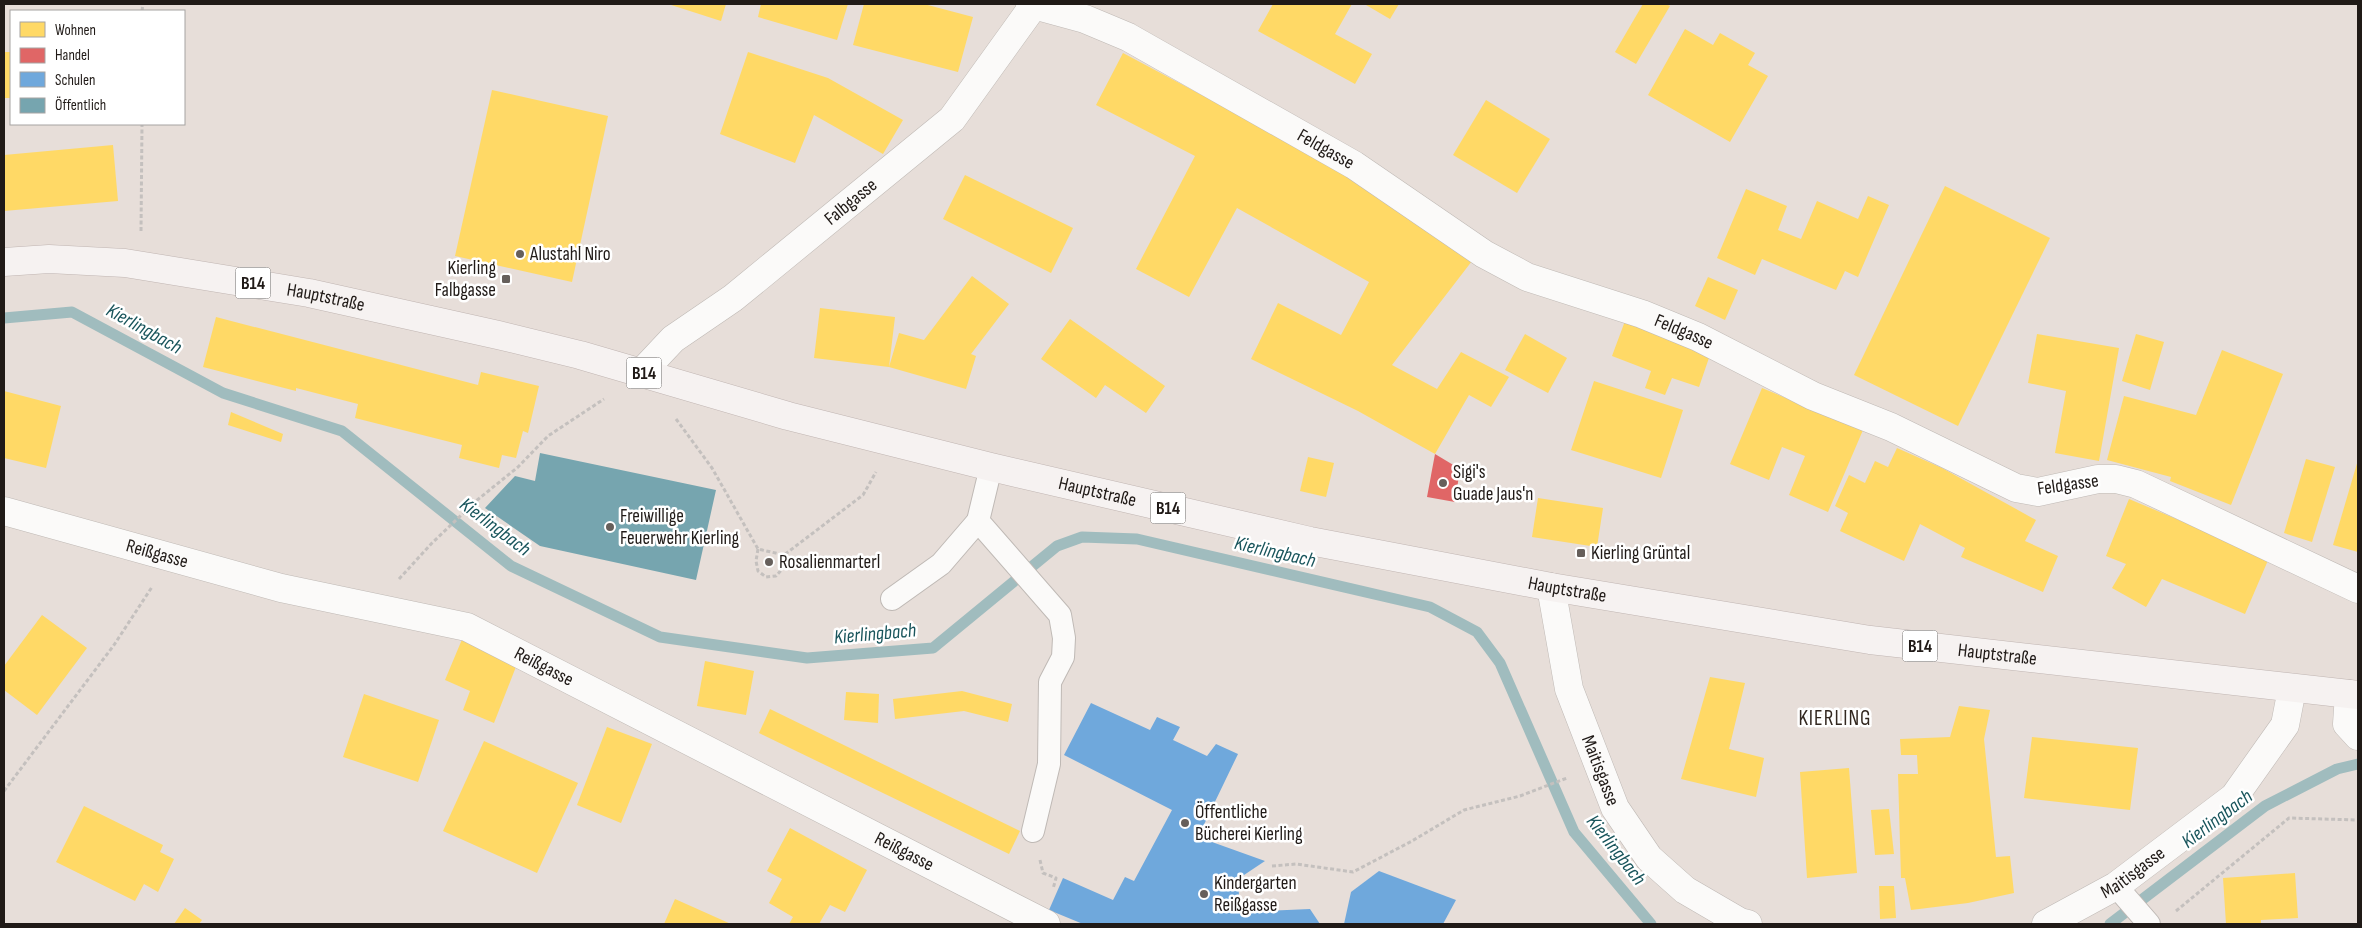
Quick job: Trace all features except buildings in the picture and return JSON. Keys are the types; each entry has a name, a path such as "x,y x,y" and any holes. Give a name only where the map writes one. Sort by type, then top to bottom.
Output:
{"main road":[{"name":"Hauptstraße","path":"4,262 50,259 139,264 309,293 498,335 642,372 788,416 991,467 1310,542 1551,587 1870,640 2353,695"}],"street":[{"name":"Falbgasse","path":"642,372 673,340 733,298 952,119 1032,4"},
{"name":"Feldgasse","path":"1032,4 1085,19 1128,37 1354,165 1484,254 1527,277 1642,314 1698,337 1813,396 1891,427 2016,488 2038,492 2098,479 2116,479 2136,484 2358,589"},
{"name":"Reißgasse","path":"4,512 281,588 467,627 1046,924"},
{"name":"Maitisgasse","path":"1551,587 1569,689 1615,808 1648,858 1685,890 1740,922 1748,924"},
{"name":"Maitisgasse","path":"2046,924 2116,886 2234,797 2286,725 2292,689"},
{"path":"2353,695 2347,724 2358,736"}],"lane":[{"path":"892,599 941,564 978,521 991,467"},
{"path":"978,521 1060,615 1064,638 1063,657 1050,682 1049,764 1033,831"},
{"path":"2116,886 2148,924"}],"path":[{"path":"139,264 142,125"},
{"path":"373,607 432,542 476,501 518,467 548,436 609,395 624,377 642,372 712,468 758,549 756,561 758,571 766,576 776,576 783,568 784,555 863,495 893,442"},
{"path":"758,549 784,555"},
{"path":"4,791 114,645 171,559"},
{"path":"1272,866 1296,864 1353,872 1412,841 1464,810 1520,796 1570,778"},
{"path":"2173,913 2288,818 2358,820"}],"waterway":[{"name":"Kierlingbach","path":"4,318 72,312 223,393 342,431 511,566 660,637 807,658 933,648 1057,546 1082,537 1137,539 1430,607 1477,632 1500,663 1574,832 1651,924"},
{"name":"Kierlingbach","path":"2110,924 2265,806 2337,769 2358,764"}],"place":[{"name":"Alustahl Niro","path":"520,254"},
{"name":"Kierling Falbgasse","path":"506,279"},
{"name":"Sigi's Guade Jaus'n","path":"1443,483"},
{"name":"Freiwillige Feuerwehr Kierling","path":"610,527"},
{"name":"Kierling Grüntal","path":"1581,553"},
{"name":"Rosalienmarterl","path":"769,562"},
{"name":"Öffentliche Bücherei Kierling","path":"1185,823"},
{"name":"Kindergarten Reißgasse","path":"1204,894"}],"district":[{"name":"KIERLING","path":"1835,718"}]}
